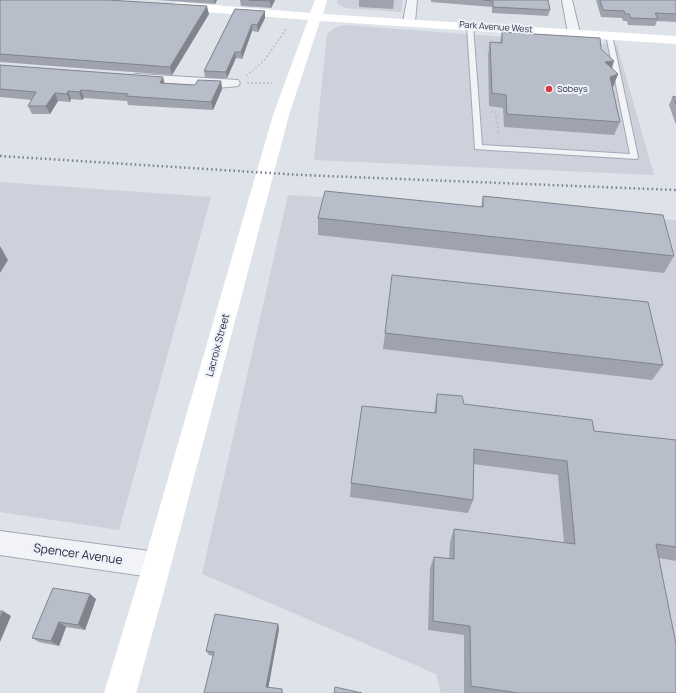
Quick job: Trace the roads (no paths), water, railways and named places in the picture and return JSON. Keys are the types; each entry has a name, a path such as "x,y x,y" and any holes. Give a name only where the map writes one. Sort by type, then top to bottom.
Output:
{"main road":[{"name":"Lacroix Street","path":"120,693 157,565 281,115 321,0"},
{"name":"Park Avenue West","path":"166,5 316,17 574,32 676,40"}],"street":[{"path":"409,22 412,0"},
{"path":"567,0 574,32"},
{"path":"127,77 217,84 233,83"},
{"name":"Spencer Avenue","path":"0,543 157,565"}],"lane":[{"path":"470,26 478,147 634,157 609,35"}],"railway":[{"path":"0,156 301,175 676,190"}],"place":[{"name":"Sobeys","path":"549,89"}]}
